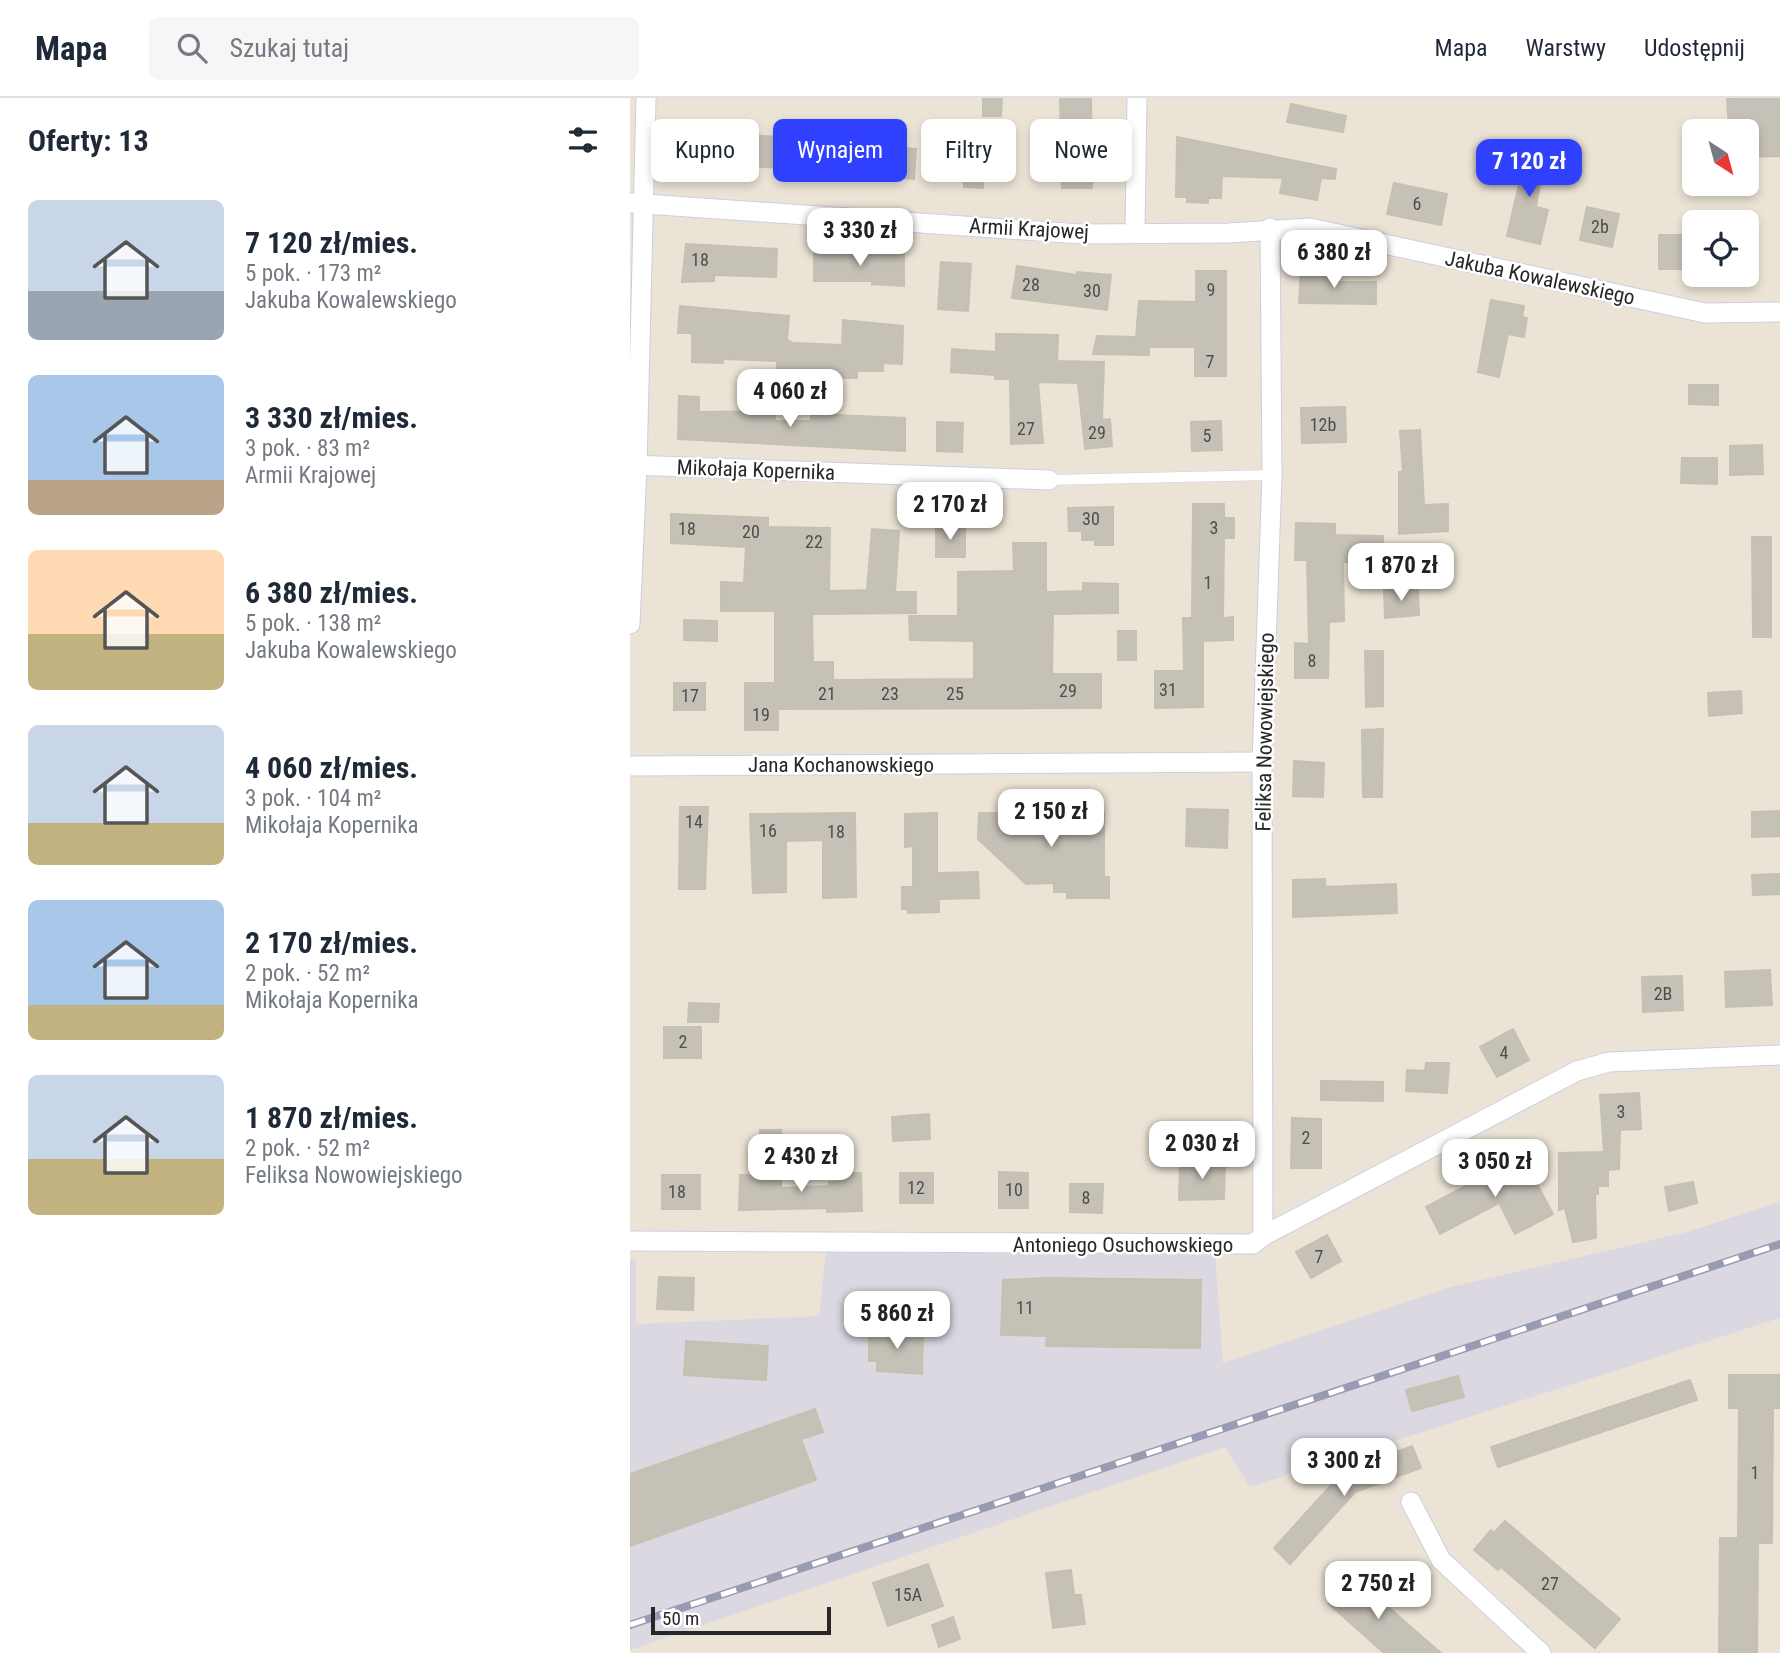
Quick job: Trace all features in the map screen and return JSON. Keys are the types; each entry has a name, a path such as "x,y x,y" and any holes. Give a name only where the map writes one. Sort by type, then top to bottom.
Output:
{"street":[{"path":"630,624 637,204 646,98"},
{"path":"1135,232 1137,98"},
{"name":"Armii Krajowej","path":"637,204 1081,234 1135,232"},
{"name":"Jakuba Kowalewskiego","path":"1135,232 1229,233 1270,228 1310,228 1705,313 1780,312"},
{"name":"Feliksa Nowowiejskiego","path":"1263,1236 1262,762 1272,475 1270,228"},
{"name":"Mikołaja Kopernika","path":"634,465 1049,480"},
{"name":"Jana Kochanowskiego","path":"630,766 1262,762"},
{"name":"Antoniego Osuchowskiego","path":"630,1241 1241,1246 1253,1244 1263,1236 1577,1071 1609,1062 1780,1055"},
{"path":"1411,1502 1441,1560 1541,1653"}],"lane":[{"path":"1049,480 1272,475"}],"shaded area":[{"path":"1780,1202 1780,1318 1250,1487 1225,1447 630,1650 630,1259 636,1259 636,1324 819,1316 826,1251 1215,1252 1223,1363 1451,1287 1687,1232"}],"building":[{"path":"983,98 1002,98 1001,116 983,116"},
{"path":"1060,98 1091,98 1091,119 1060,119"},
{"path":"1727,98 1780,99 1780,156 1759,157 1759,119 1728,119"},
{"path":"1291,104 1346,116 1343,132 1287,122"},
{"path":"759,136 773,137 773,168 759,167"},
{"path":"1177,137 1336,169 1335,179 1321,178 1317,200 1280,193 1283,178 1222,176 1221,198 1208,198 1208,203 1187,202 1187,197 1176,197"},
{"path":"1525,144 1546,148 1536,207 1548,210 1540,244 1507,236 1521,176"},
{"path":"907,148 916,149 914,179 907,178"},
{"path":"964,182 983,182 983,188 964,187"},
{"path":"1062,182 1092,182 1092,188 1062,188"},
{"path":"1394,183 1447,194 1441,225 1387,214"},
{"path":"1587,207 1619,214 1612,247 1580,240"},
{"path":"1659,235 1682,235 1682,269 1659,269"},
{"path":"686,244 777,249 776,277 714,275 714,281 682,282"},
{"path":"814,253 904,255 904,286 872,284 872,281 814,281"},
{"path":"941,262 971,264 968,311 938,309"},
{"path":"1017,266 1077,275 1077,272 1111,275 1107,310 1012,298"},
{"path":"1301,269 1331,270 1331,282 1376,282 1376,304 1299,303"},
{"path":"1196,271 1226,271 1226,376 1195,376 1195,347 1149,347 1149,355 1093,354 1097,336 1136,337 1139,301 1196,302"},
{"path":"1491,300 1524,306 1522,317 1527,318 1524,337 1508,334 1499,377 1478,372"},
{"path":"680,306 789,316 787,340 793,343 842,345 843,320 903,326 902,364 883,363 883,371 857,371 857,378 793,377 793,374 777,373 777,361 723,359 723,363 692,362 692,333 678,333"},
{"path":"996,334 1058,335 1057,361 1104,362 1102,420 1110,419 1112,446 1085,449 1078,383 1038,382 1043,443 1011,444 1010,379 995,379 995,375 951,372 952,349 996,352"},
{"path":"1689,385 1718,385 1718,405 1689,404"},
{"path":"679,396 699,397 699,412 775,411 775,421 811,421 811,414 905,418 905,451 678,439"},
{"path":"1345,407 1346,442 1302,443 1301,408"},
{"path":"1221,421 1222,450 1192,451 1191,422"},
{"path":"937,422 963,423 962,452 937,451"},
{"path":"1420,430 1424,505 1448,504 1448,531 1399,534 1399,472 1403,472 1400,431"},
{"path":"1762,445 1763,474 1730,475 1730,446"},
{"path":"1682,458 1717,458 1717,484 1681,483"},
{"path":"1193,504 1224,504 1224,518 1234,518 1234,538 1224,538 1223,618 1233,617 1233,640 1203,641 1203,707 1155,708 1155,671 1184,671 1183,618 1192,618"},
{"path":"1113,507 1113,545 1095,545 1095,540 1082,540 1082,531 1069,531 1068,508"},
{"path":"671,514 768,518 768,527 830,528 829,591 867,590 872,529 899,531 895,592 916,592 916,613 812,614 813,662 833,662 833,680 974,679 974,641 910,640 909,616 958,616 958,572 1014,571 1013,543 1046,543 1046,592 1083,591 1083,583 1118,584 1118,613 1053,614 1052,674 1101,674 1101,708 778,709 778,730 745,730 745,683 775,683 775,611 721,611 721,582 744,583 746,547 671,543"},
{"path":"1296,523 1335,524 1335,535 1383,536 1383,562 1343,562 1344,621 1329,622 1328,678 1295,678 1295,643 1309,644 1307,560 1295,560"},
{"path":"936,526 965,526 965,557 936,557"},
{"path":"1752,537 1771,537 1771,637 1753,637"},
{"path":"1418,589 1419,615 1385,618 1384,590"},
{"path":"684,620 717,621 717,641 684,640"},
{"path":"1118,631 1136,631 1136,660 1118,660"},
{"path":"1365,651 1383,651 1383,706 1366,707"},
{"path":"674,683 705,683 705,710 674,710"},
{"path":"1741,691 1742,713 1709,716 1708,693"},
{"path":"1383,729 1382,797 1363,797 1362,730"},
{"path":"1294,761 1324,763 1323,797 1293,796"},
{"path":"680,807 708,807 705,889 679,889"},
{"path":"1187,809 1228,810 1227,848 1186,846"},
{"path":"1779,811 1779,836 1752,837 1752,812"},
{"path":"1104,812 1104,877 1109,877 1109,898 1067,898 1067,892 1054,892 1054,883 1026,884 978,839 979,813"},
{"path":"855,813 856,897 823,898 823,840 786,841 786,892 753,893 750,814"},
{"path":"937,813 937,873 978,872 979,898 939,899 939,912 908,913 908,909 902,909 902,887 913,887 913,846 905,847 905,814"},
{"path":"1780,874 1780,894 1753,895 1752,875"},
{"path":"1325,879 1325,887 1396,884 1397,913 1293,917 1293,880"},
{"path":"1770,970 1772,1005 1726,1007 1725,972"},
{"path":"1682,976 1683,1010 1643,1012 1642,977"},
{"path":"689,1003 719,1004 718,1022 688,1022"},
{"path":"664,1027 701,1027 701,1058 664,1058"},
{"path":"1513,1029 1529,1060 1497,1077 1480,1047"},
{"path":"1426,1063 1449,1063 1447,1093 1406,1091 1407,1070 1425,1071"},
{"path":"1321,1081 1383,1082 1383,1101 1321,1100"},
{"path":"1639,1093 1641,1129 1620,1130 1619,1169 1608,1170 1608,1186 1598,1186 1598,1194 1595,1194 1596,1238 1573,1242 1565,1208 1559,1210 1559,1153 1604,1152 1600,1095"},
{"path":"929,1114 930,1139 893,1141 892,1117"},
{"path":"1292,1118 1321,1119 1321,1168 1291,1168"},
{"path":"760,1130 781,1130 781,1151 760,1149"},
{"path":"1522,1156 1553,1214 1515,1234 1499,1203 1440,1234 1426,1207"},
{"path":"1180,1163 1225,1163 1224,1199 1179,1200"},
{"path":"999,1172 1028,1173 1028,1208 999,1208"},
{"path":"839,1173 861,1173 862,1211 827,1212 827,1208 739,1210 740,1175 781,1176 781,1188 829,1186 829,1182 839,1182"},
{"path":"900,1173 933,1173 933,1203 900,1203"},
{"path":"662,1175 700,1175 700,1209 662,1209"},
{"path":"1693,1182 1697,1203 1669,1211 1665,1187"},
{"path":"1070,1184 1103,1184 1102,1213 1070,1212"},
{"path":"1327,1235 1341,1261 1311,1278 1296,1252"},
{"path":"659,1277 694,1278 693,1310 657,1309"},
{"path":"1003,1280 1201,1280 1200,1348 1046,1346 1047,1336 1001,1335"},
{"path":"923,1331 922,1374 877,1371 877,1361 869,1361 869,1332"},
{"path":"686,1341 768,1346 766,1380 684,1375"},
{"path":"1729,1375 1780,1375 1780,1408 1773,1408 1772,1543 1758,1543 1757,1653 1719,1653 1720,1538 1738,1538 1739,1408 1729,1408"},
{"path":"1458,1376 1464,1397 1412,1411 1406,1390"},
{"path":"1690,1380 1697,1400 1498,1467 1491,1447"},
{"path":"815,1409 823,1432 801,1439 816,1480 630,1546 630,1474"},
{"path":"1412,1446 1421,1468 1355,1492 1290,1564 1274,1548 1342,1473"},
{"path":"1505,1521 1620,1619 1595,1648 1501,1567 1498,1570 1474,1550 1491,1530 1494,1533"},
{"path":"928,1564 943,1606 888,1626 873,1583"},
{"path":"1071,1570 1074,1595 1081,1595 1085,1624 1053,1628 1046,1573"},
{"path":"1353,1576 1441,1653 1384,1653 1329,1604"},
{"path":"953,1617 960,1639 939,1647 932,1625"}],"railway":[{"path":"630,1625 1780,1244"}]}
